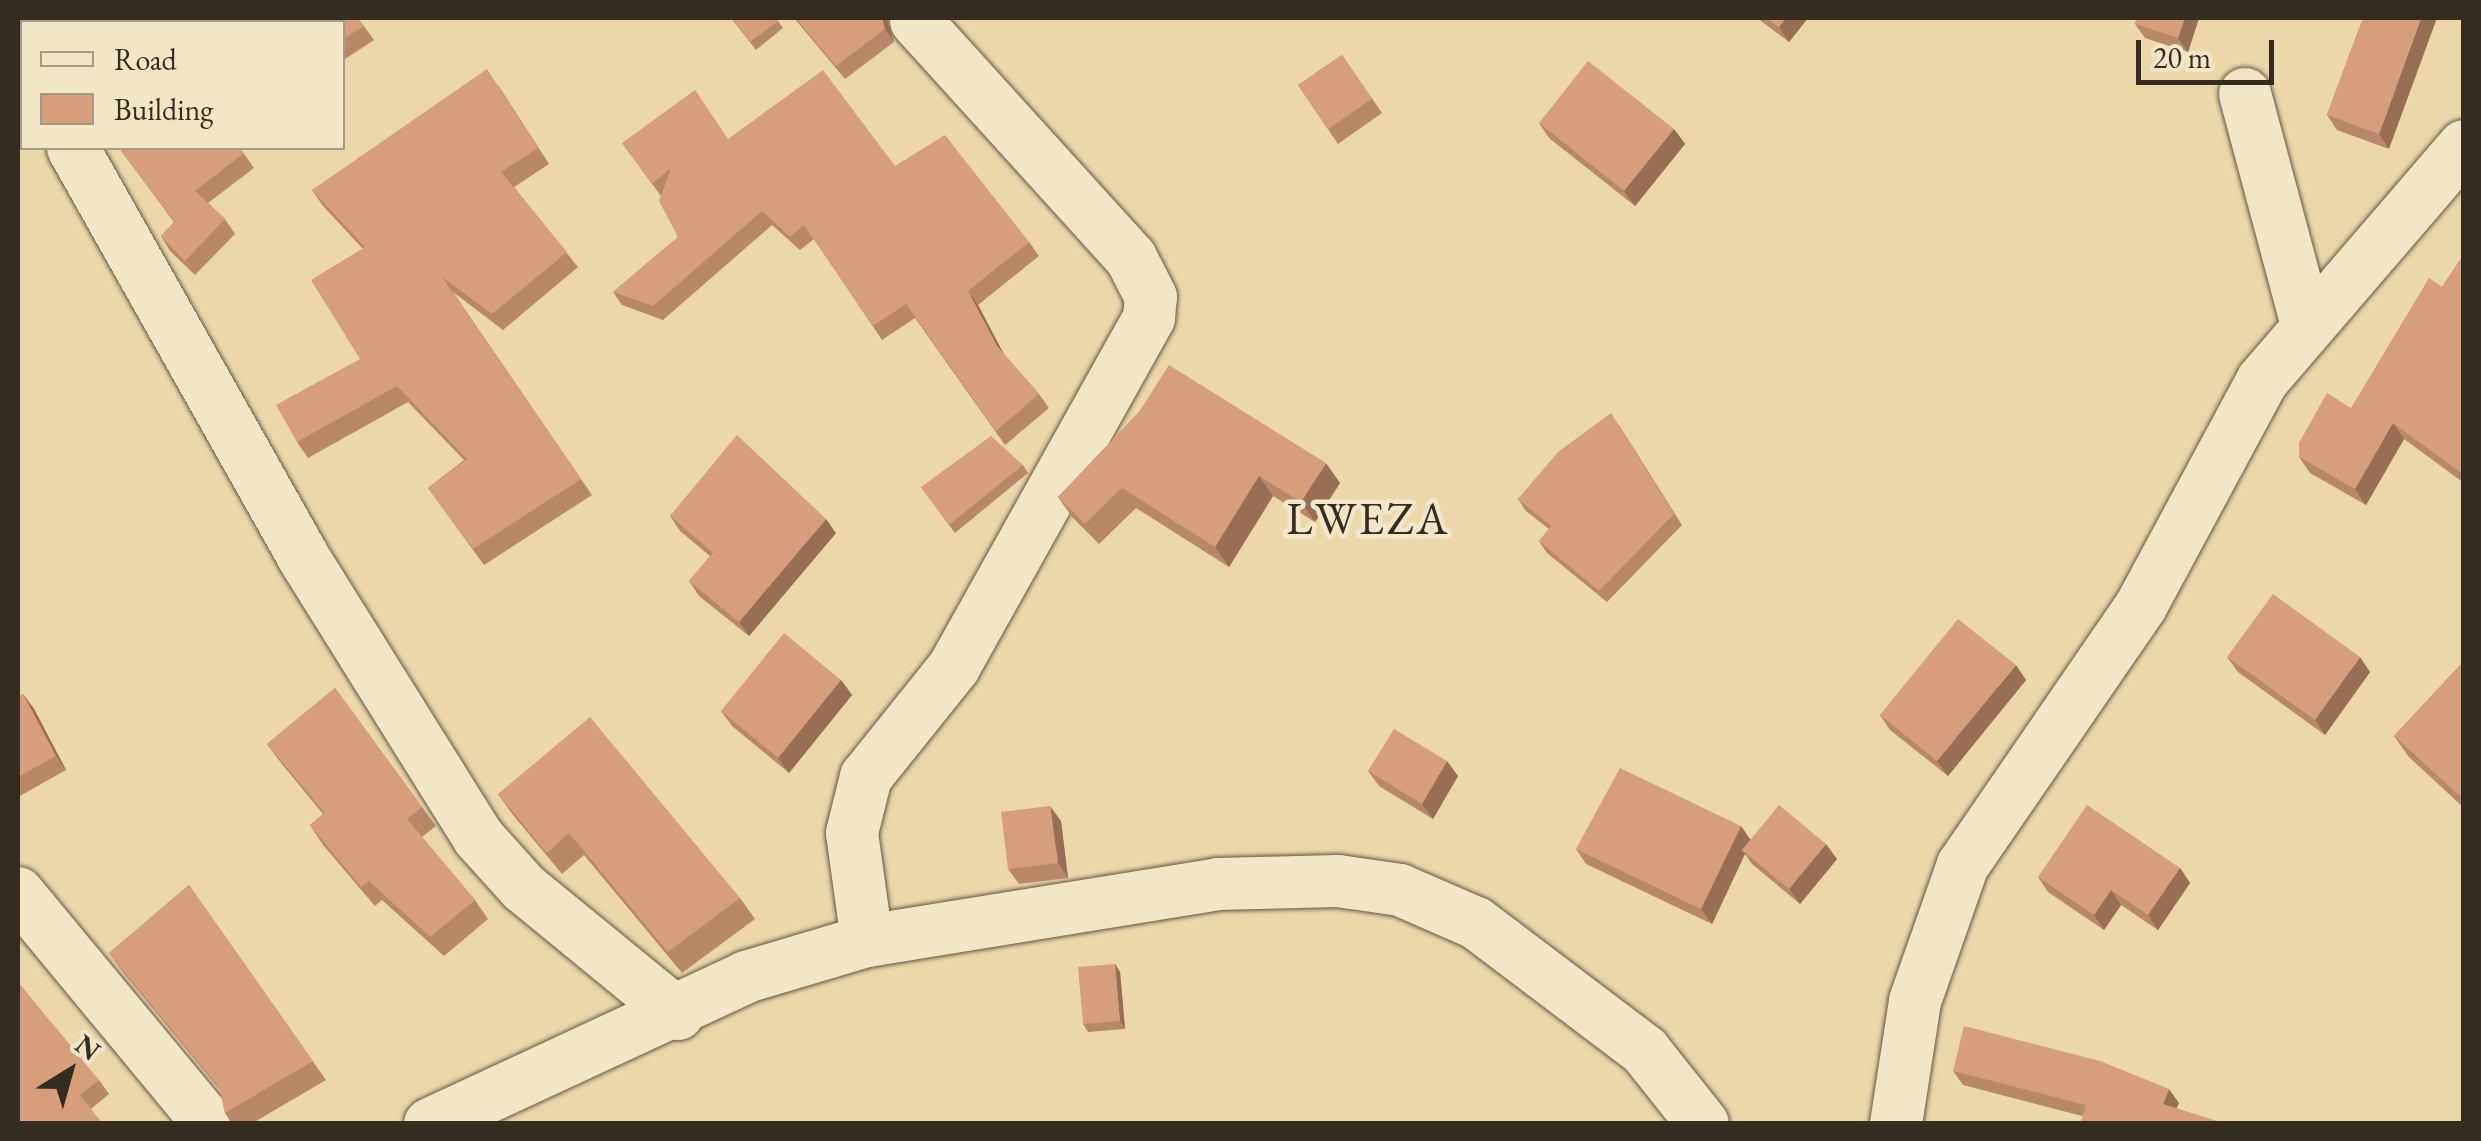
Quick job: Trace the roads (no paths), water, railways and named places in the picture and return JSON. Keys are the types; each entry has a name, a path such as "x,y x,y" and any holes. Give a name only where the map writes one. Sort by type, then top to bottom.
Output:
{"street":[{"path":"866,940 852,833 866,777 954,667 1149,318 1151,296 1131,258 916,21"},
{"path":"2245,94 2306,321"},
{"path":"1896,1124 1915,1001 1964,865 2141,606 2201,483 2306,321 2464,146"},
{"path":"75,150 302,555 478,837 524,888 678,1014"},
{"path":"430,1124 678,1014 746,977 866,940 1218,884 1338,881 1400,890 1476,923 1599,1011 1680,1087 1703,1124"},
{"path":"18,893 209,1124"}],"district":[{"name":"LWEZA","path":"1368,519"}]}
